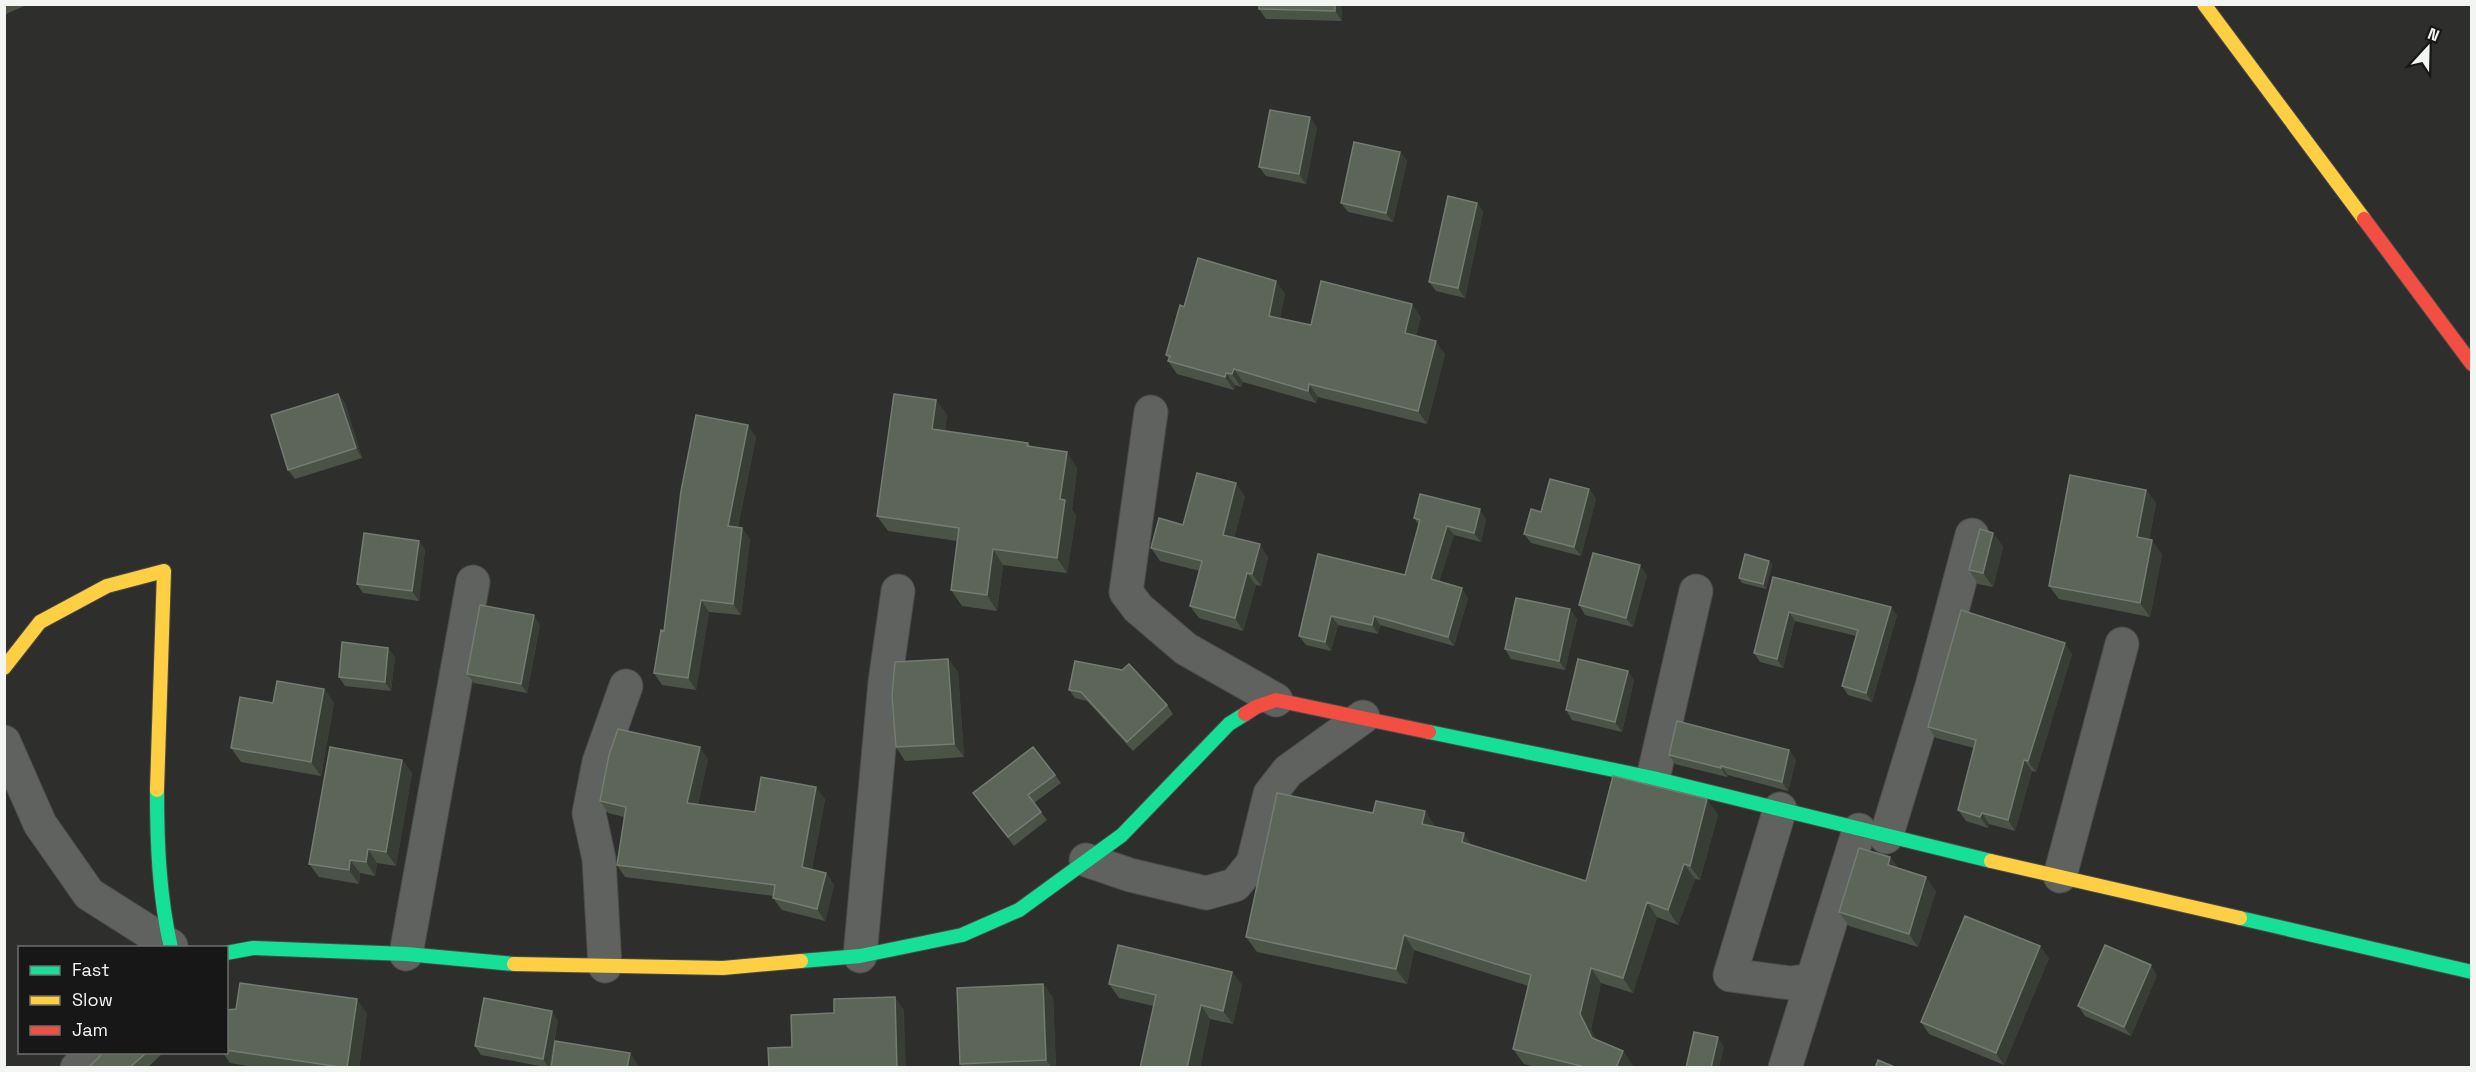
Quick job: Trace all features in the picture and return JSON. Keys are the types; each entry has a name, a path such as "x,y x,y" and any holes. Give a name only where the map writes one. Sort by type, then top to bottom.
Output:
{"street":[{"path":"2204,4 2472,364"},
{"path":"1151,412 1125,592 1138,608 1186,649 1276,700 1653,778 1872,834 2472,972"},
{"path":"1785,1068 1811,980 1932,686 1972,535"},
{"path":"4,668 40,622 107,586 164,571 157,748 158,867 164,921 171,946"},
{"path":"406,954 473,582"},
{"path":"860,956 885,682 898,591"},
{"path":"1653,778 1696,591"},
{"path":"2060,876 2122,644"},
{"path":"605,966 599,859 589,813 599,762 626,686"},
{"path":"228,953 253,948 406,954 520,965 723,968 860,956 962,935 1019,910 1122,835 1229,724 1256,707 1276,700"},
{"path":"1086,860 1130,875 1206,893 1235,885 1253,863 1270,794 1288,771 1363,717"},
{"path":"4,742 40,824 89,894 169,946"},
{"path":"1780,809 1730,975 1791,983 1811,980"},
{"path":"77,1068 93,1054"}],"building":[{"path":"1259,4 1335,4 1335,11 1259,9"},
{"path":"1270,110 1310,117 1299,174 1259,167"},
{"path":"1354,142 1400,152 1386,213 1341,203"},
{"path":"1448,196 1477,203 1458,288 1429,282"},
{"path":"1198,258 1276,281 1269,316 1311,325 1321,281 1412,304 1405,333 1436,341 1418,411 1309,384 1308,391 1234,369 1232,374 1226,373 1225,377 1168,361 1170,356 1166,355 1180,305 1184,307"},
{"path":"338,394 356,448 288,470 271,415"},
{"path":"894,394 936,400 932,429 1028,443 1027,446 1067,452 1060,499 1065,500 1057,558 993,549 987,595 951,590 959,528 877,516"},
{"path":"696,415 748,425 728,526 742,528 733,604 701,600 688,678 654,673 661,630 664,631 681,491"},
{"path":"1197,473 1236,483 1223,535 1260,544 1252,574 1247,573 1235,618 1190,606 1202,561 1151,548 1159,518 1183,525"},
{"path":"2070,475 2146,490 2137,537 2152,540 2140,603 2049,586"},
{"path":"1550,479 1589,489 1574,547 1524,534 1531,509 1541,512"},
{"path":"1420,494 1480,509 1474,533 1447,526 1431,579 1462,588 1448,637 1374,616 1372,625 1331,616 1325,642 1299,636 1318,554 1405,575 1420,520 1414,518"},
{"path":"1980,529 1993,533 1983,573 1969,570"},
{"path":"364,533 419,541 412,591 357,584"},
{"path":"1593,553 1640,565 1626,618 1579,605"},
{"path":"1745,554 1769,561 1763,584 1739,578"},
{"path":"1773,577 1891,607 1866,693 1842,686 1858,630 1789,612 1777,659 1754,653"},
{"path":"1516,598 1570,609 1559,661 1505,649"},
{"path":"480,605 534,615 521,684 467,674"},
{"path":"1961,610 2065,643 2028,761 2024,760 2008,820 1982,813 1980,817 1958,810 1976,740 1928,727"},
{"path":"342,642 388,648 385,682 339,677"},
{"path":"948,659 954,744 896,747 892,696 895,662"},
{"path":"1578,659 1628,671 1615,722 1566,710"},
{"path":"1075,661 1122,670 1129,664 1167,705 1127,742 1081,692 1069,690"},
{"path":"277,681 324,689 311,762 231,748 240,697 273,703"},
{"path":"1677,721 1789,750 1782,782 1669,755"},
{"path":"618,729 700,747 687,803 755,812 761,777 816,787 802,867 826,873 817,909 773,898 775,885 617,865 626,807 600,801 609,755"},
{"path":"330,747 402,760 386,852 368,849 366,862 350,860 349,870 309,864"},
{"path":"1033,747 1055,775 1028,795 1041,812 1008,837 973,793"},
{"path":"1613,776 1707,799 1690,866 1684,864 1668,910 1647,902 1623,978 1591,968 1580,1014 1592,1038 1623,1051 1616,1068 1589,1068 1513,1049 1531,975 1404,935 1396,969 1246,937 1277,793 1373,813 1376,801 1425,811 1422,824 1464,833 1462,842 1586,881"},
{"path":"1859,848 1890,857 1888,865 1926,877 1909,934 1839,912"},
{"path":"1965,916 2040,946 1996,1053 1921,1022"},
{"path":"1118,945 1232,972 1223,1011 1201,1005 1187,1068 1140,1068 1156,995 1109,984"},
{"path":"2105,945 2151,965 2124,1027 2078,1006"},
{"path":"240,983 357,999 347,1068 228,1050 228,1010 236,1009"},
{"path":"1043,984 1046,1060 960,1064 957,988"},
{"path":"895,997 897,1068 769,1068 768,1048 792,1047 791,1015 834,1013 834,999"},
{"path":"484,998 552,1011 543,1059 475,1046"},
{"path":"1694,1032 1718,1037 1711,1068 1686,1068"},
{"path":"555,1041 630,1053 627,1068 551,1068"},
{"path":"101,1054 145,1054 129,1068 88,1068"},
{"path":"1878,1060 1897,1068 1875,1068"}],"traffic: fast":[{"path":"801,961 860,956 962,935 1019,910 1122,835 1229,724 1245,714"},
{"path":"1429,732 1653,778 1991,861"},
{"path":"157,790 160,869 171,946"},
{"path":"2240,918 2472,972"},
{"path":"228,953 253,948 406,954 514,964"}],"traffic: slow":[{"path":"2204,4 2364,219"},
{"path":"4,668 40,622 107,586 164,571 157,790"},
{"path":"1991,861 2240,918"},
{"path":"514,964 723,968 801,961"}],"traffic: jam":[{"path":"2364,219 2472,364"},
{"path":"1245,714 1256,707 1276,700 1429,732"}]}
